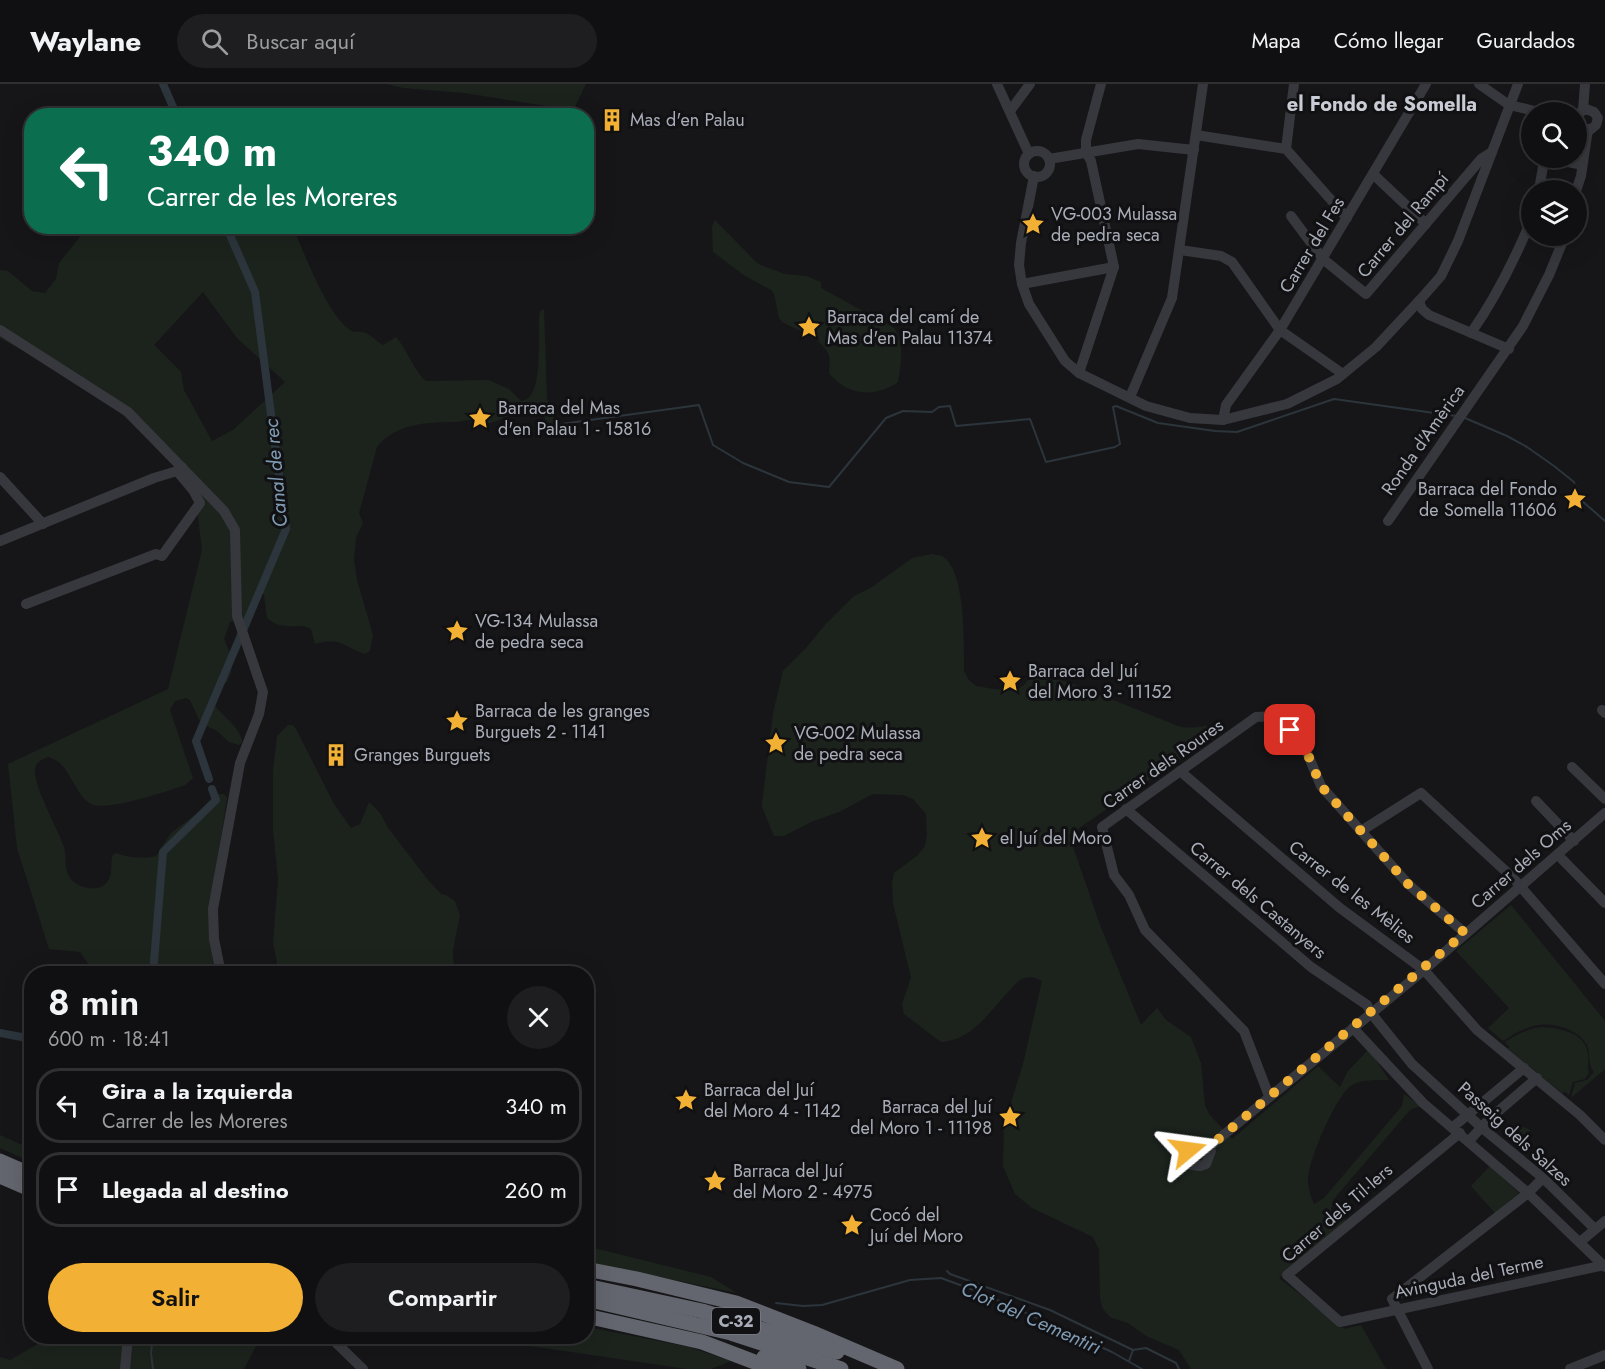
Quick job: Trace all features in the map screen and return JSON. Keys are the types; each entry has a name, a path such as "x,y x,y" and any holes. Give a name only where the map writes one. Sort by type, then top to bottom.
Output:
{"highway":[{"path":"0,1161 24,1172"},
{"path":"0,1176 24,1186"},
{"path":"594,1271 736,1303 897,1369"},
{"name":"C-32","path":"594,1288 702,1311 765,1329 882,1369"},
{"name":"C-32","path":"594,1301 732,1333 841,1369"},
{"path":"594,1318 746,1352 799,1369"},
{"path":"717,1346 773,1369"}],"street":[{"path":"996,84 1029,154"},
{"path":"1010,111 1030,84"},
{"path":"1079,373 1114,267 1091,161 1086,152 1086,140 1101,84"},
{"path":"1130,397 1172,298 1203,84"},
{"path":"1286,150 1294,84"},
{"name":"Carrer del Fes","path":"1223,420 1226,405 1280,330 1426,84"},
{"path":"1479,84 1509,105 1521,108"},
{"path":"1034,176 1021,243 1019,264 1022,284 1029,304 1065,361 1079,373 1146,406 1190,418 1223,420 1287,404 1343,374 1376,347 1441,276 1458,241 1518,84"},
{"path":"1580,180 1588,118 1587,84"},
{"path":"1196,135 1286,150 1347,218"},
{"path":"1049,159 1138,144 1194,150"},
{"path":"1040,151 1049,159 1050,166 1041,176 1034,176 1025,167 1024,162 1029,154 1040,151"},
{"name":"Carrer del Rampí","path":"1291,216 1323,259 1366,294 1481,159 1492,152"},
{"path":"1374,174 1426,224"},
{"path":"1471,333 1494,300 1521,245"},
{"name":"Ronda d'Amèrica","path":"1388,521 1486,379 1490,365 1506,347 1517,327 1524,321 1549,275 1561,246"},
{"path":"1180,250 1221,256 1232,262 1280,330 1343,374"},
{"path":"1022,284 1114,267"},
{"path":"1419,301 1422,309 1429,315 1506,347"},
{"path":"1405,316 1429,315"},
{"path":"0,330 128,412 180,469 224,511 235,530 237,616 263,692 259,714 240,763 213,909 214,939 219,966"},
{"path":"0,541 180,469"},
{"path":"26,604 156,554 162,556 200,503 180,469"},
{"path":"0,477 43,524"},
{"name":"Carrer dels Roures","path":"1269,1096 1244,1031 1145,930 1129,895 1114,875 1102,827 1256,717 1277,716 1303,743 1321,786 1409,885 1465,933"},
{"path":"1572,767 1605,799"},
{"name":"Carrer de les Mèlies","path":"1180,771 1340,908 1424,969 1477,1030 1537,1078 1605,1140"},
{"path":"1361,831 1421,793 1521,887 1605,984"},
{"path":"1536,801 1574,841"},
{"name":"Carrer dels Castanyers","path":"1126,809 1311,967 1367,1005 1371,1013"},
{"name":"Carrer dels Oms","path":"1209,1147 1424,969 1605,813"},
{"path":"1558,855 1605,903"},
{"name":"Passeig dels Salzes","path":"1371,1013 1412,1064 1543,1178 1595,1229"},
{"name":"Passeig dels Salzes","path":"1353,1028 1401,1076 1423,1102 1528,1193 1604,1266"},
{"path":"1401,1076 1412,1064"},
{"name":"Carrer dels Til·lers","path":"1340,1322 1287,1275 1457,1130 1468,1113 1524,1068"},
{"path":"1469,1141 1481,1126 1537,1078"},
{"path":"1428,1369 1392,1299 1528,1193 1543,1178"},
{"path":"1580,1242 1605,1221"},
{"name":"Avinguda del Terme","path":"1340,1322 1604,1266"},
{"path":"125,1369 128,1344"},
{"path":"337,1344 363,1369"},
{"path":"1570,1369 1604,1357"}],"shaded area":[{"path":"386,84 586,84 574,108 555,108 464,93 403,88"},
{"path":"715,220 758,264 785,274 806,276 821,282 821,288 894,328 901,347 898,382 880,391 862,392 836,381 829,373 829,358 824,347 814,338 782,322 771,290 745,276 713,252 712,226"},
{"path":"82,234 296,234 325,297 341,322 350,330 366,333 383,345 396,337 418,373 426,381 489,380 509,389 521,401 528,398 537,379 539,318 540,311 544,309 547,399 557,422 555,433 546,428 543,408 535,408 490,423 469,420 412,426 393,433 377,447 359,513 363,523 356,538 354,560 357,580 373,635 370,651 365,654 342,643 330,641 315,644 311,629 279,625 267,618 264,595 261,591 257,592 248,618 230,622 224,639 232,658 231,673 227,682 216,689 211,696 218,710 239,733 242,742 239,745 229,742 216,730 201,724 190,700 186,698 175,701 170,710 193,778 185,785 137,800 99,806 85,800 66,770 57,761 48,757 36,765 35,776 46,808 64,847 68,874 78,885 90,888 106,884 111,874 112,856 116,853 136,858 156,856 171,833 203,809 218,794 224,794 227,798 209,917 213,966 90,966 80,952 49,949 17,848 8,764 168,689 202,550 194,485 101,394 0,338 0,270 8,271 32,291 45,293 56,279 59,263","holes":["203,292 237,338 285,382 233,430 212,441 184,390 181,372 154,345"]},
{"path":"932,554 942,556 950,564 956,576 962,609 964,671 976,686 1015,691 1030,677 1060,680 1178,726 1191,728 1227,726 1069,835 1100,925 1141,1025 1157,1008 1166,1020 1191,1037 1201,1063 1205,1106 1210,1115 1232,1139 1318,1066 1340,1087 1348,1071 1369,1049 1389,1080 1356,1083 1339,1100 1320,1138 1311,1163 1308,1184 1314,1204 1324,1198 1402,1106 1404,1094 1420,1106 1410,1110 1333,1200 1331,1209 1334,1215 1346,1220 1279,1278 1344,1329 1361,1325 1386,1369 1191,1369 1179,1350 1146,1336 1128,1323 1110,1317 1103,1309 1100,1299 1099,1250 1093,1237 1032,1208 1015,1194 1003,1166 1004,1125 1023,1064 1042,981 1031,977 1020,980 980,1023 963,1036 953,1040 941,1042 904,1014 902,1004 911,978 893,903 892,883 894,873 918,855 925,846 926,814 913,799 903,795 873,794 784,836 774,836 762,807 773,713 783,671 854,596 872,587 912,558"},
{"path":"288,725 293,725 334,804 351,828 360,824 369,802 380,813 388,828 428,880 441,894 455,901 460,915 453,950 454,966 278,966 273,943 278,879 273,830 273,772 277,736"},
{"path":"1511,905 1605,1021 1605,1069 1571,1098 1575,1083 1587,1080 1594,1072 1587,1045 1583,1039 1563,1027 1547,1024 1529,1027 1503,1041 1488,1028 1509,1008 1456,951"},
{"path":"1543,1027 1571,1033 1577,1036 1586,1047 1589,1073 1585,1079 1573,1082 1569,1095 1562,1093 1508,1049 1510,1047 1505,1042 1523,1032"},
{"path":"1516,1124 1531,1130 1513,1145 1506,1131 1508,1127"},
{"path":"0,1135 24,1146 24,1159 0,1148"},
{"path":"1490,1166 1519,1193 1495,1213 1471,1186"},
{"path":"594,1248 711,1277 737,1293 594,1263"},
{"path":"594,1328 689,1347 731,1361 711,1369 687,1369 517,1344 594,1344"},
{"path":"38,1344 257,1344 244,1369 0,1369 0,1357 10,1360"}],"waterway":[{"name":"Canal de rec","path":"163,84 174,108"},
{"name":"Canal de rec","path":"209,779 196,741 286,529 255,292 230,234"},
{"path":"554,425 699,405 713,445 743,463 789,482 829,487 886,418 903,411 932,412 939,407 950,406 956,426 1030,419 1046,462 1120,444 1113,407 1116,406 1158,423 1237,432 1334,399 1456,416"},
{"path":"1465,418 1507,436 1554,466 1574,482 1581,500 1605,521"},
{"name":"Canal de rec","path":"154,966 163,852 216,800 212,789"},
{"name":"Canal de rec","path":"0,1033 24,1038"},
{"path":"947,1271 1050,1310 1133,1350 1146,1348 1176,1363 1179,1369"},
{"name":"Clot del Cementiri","path":"776,1303 803,1306 822,1305 910,1280 941,1278 982,1293 1112,1352 1142,1369"},
{"path":"152,1344 153,1369"},
{"path":"1129,1361 1133,1350"}],"place":[{"name":"Mas d'en Palau","path":"612,120"},
{"name":"VG-003 Mulassa de pedra seca","path":"1033,224"},
{"name":"Barraca del camí de Mas d'en Palau 11374","path":"809,327"},
{"name":"Barraca del Mas d'en Palau 1 - 15816","path":"480,418"},
{"name":"Barraca del Fondo de Somella 11606","path":"1575,499"},
{"name":"VG-134 Mulassa de pedra seca","path":"457,631"},
{"name":"Barraca del Juí del Moro 3 - 11152","path":"1010,681"},
{"name":"Barraca de les granges Burguets 2 - 1141","path":"457,721"},
{"name":"VG-002 Mulassa de pedra seca","path":"776,743"},
{"name":"Granges Burguets","path":"336,755"},
{"name":"el Juí del Moro","path":"982,838"},
{"name":"Barraca del Juí del Moro 4 - 1142","path":"686,1100"},
{"name":"Barraca del Juí del Moro 1 - 11198","path":"1010,1117"},
{"name":"Barraca del Juí del Moro 2 - 4975","path":"715,1181"},
{"name":"Cocó del Juí del Moro","path":"852,1225"}],"district":[{"name":"el Fondo de Somella","path":"1382,104"}],"route":[{"path":"1188,1150 1198,1144 1209,1147 1465,933 1409,885 1321,786 1303,743 1290,730"}]}
